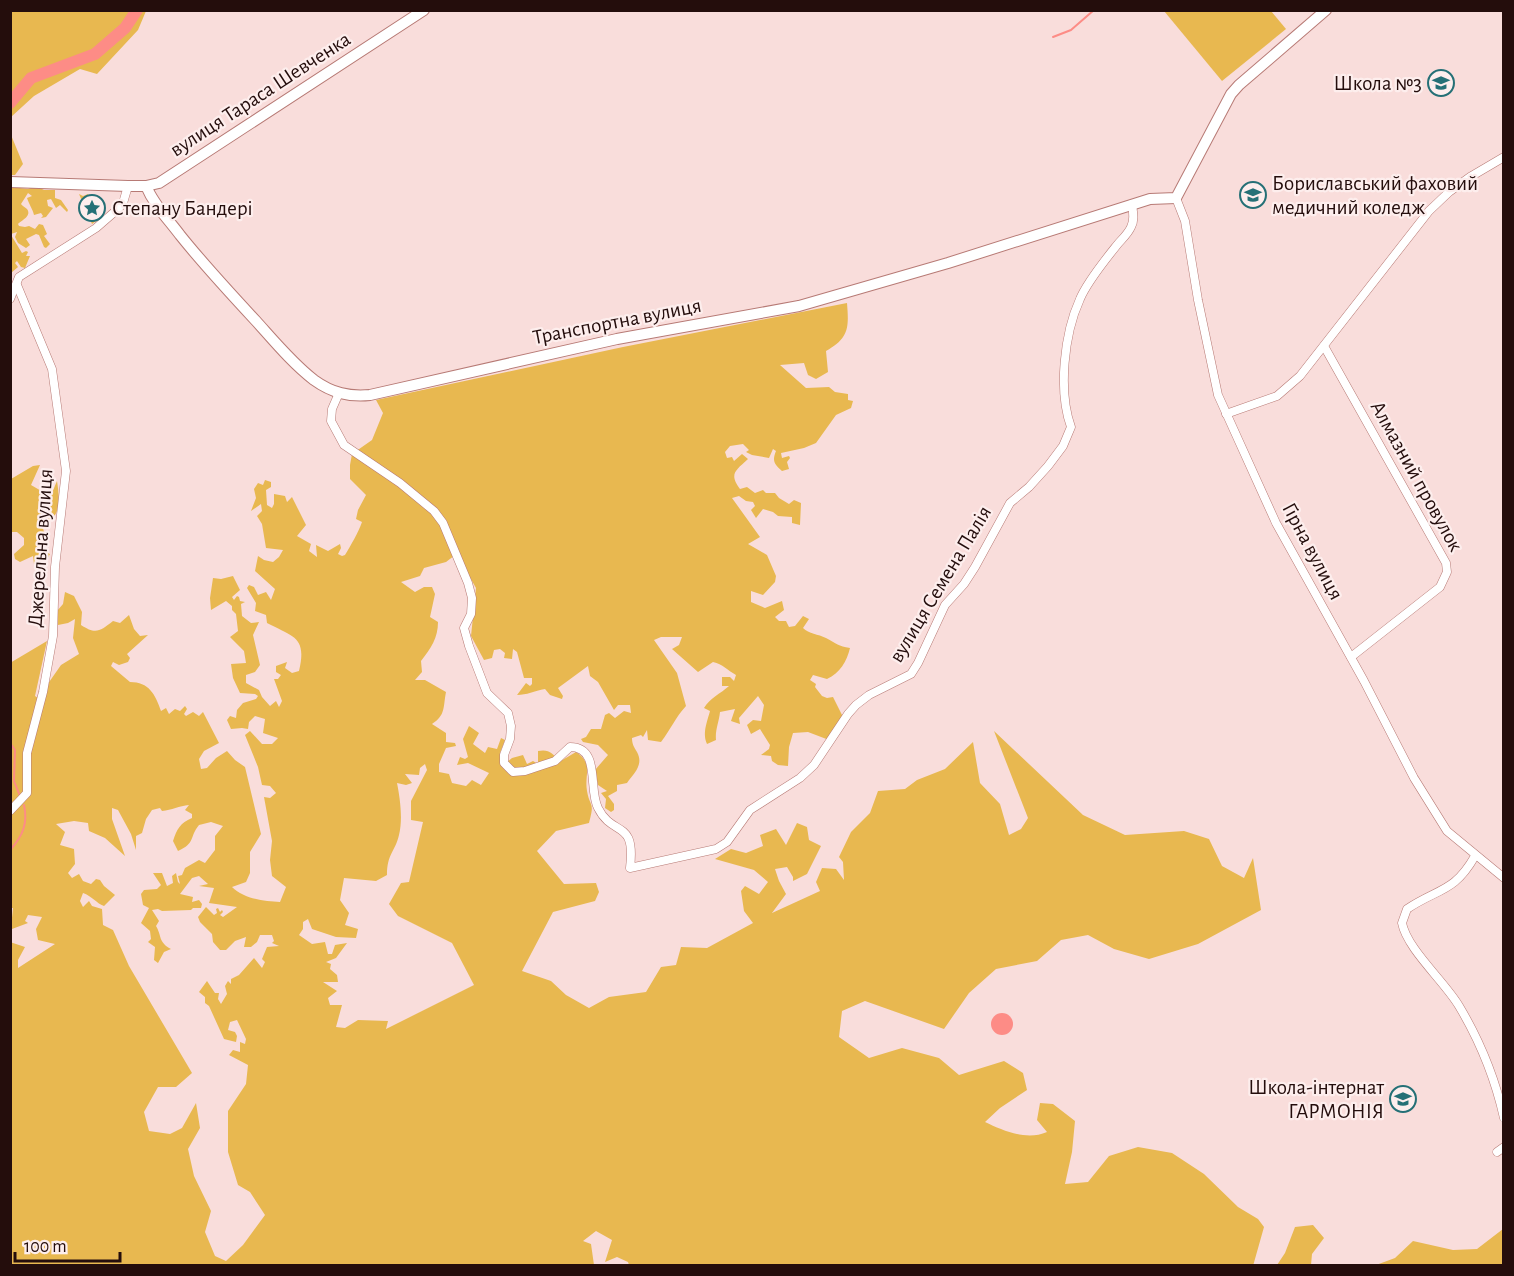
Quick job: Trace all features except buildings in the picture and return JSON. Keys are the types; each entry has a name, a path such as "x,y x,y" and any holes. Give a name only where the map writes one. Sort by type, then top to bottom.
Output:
{"street":[{"name":"вулиця Тараса Шевченка","path":"146,186 170,177 424,10"},
{"path":"1176,198 1231,94 1239,84 1326,10"},
{"path":"1226,414 1277,396 1300,376 1430,211 1463,182 1503,158"},
{"path":"15,182 146,186"},
{"path":"10,299 19,277 96,228 123,203 128,186"},
{"name":"Транспортна вулиця","path":"146,186 154,203 208,269 272,338 314,380 349,396 370,395 617,339 799,306 948,263 1132,204 1158,198 1176,198"},
{"name":"Гірна вулиця","path":"1176,198 1185,221 1214,380 1226,414 1276,523 1351,657 1414,778 1436,814 1447,831 1503,878"},
{"name":"вулиця Семена Палія","path":"339,393 332,410 331,421 344,445 400,483 434,511 443,523 472,598 471,614 465,628 469,646 487,693 508,712 511,726 510,739 504,755 504,763 513,772 525,771 555,761 570,747 584,750 591,765 593,792 598,808 630,838 632,850 630,868 716,849 727,843 750,810 800,778 814,765 856,705 869,695 910,674 918,663 945,605 964,584 975,567 1010,502 1029,488 1063,446 1071,427 1066,412 1065,379 1068,338 1080,298 1109,255 1131,228 1134,220 1132,204"},
{"name":"Джерельна вулиця","path":"10,811 27,794 27,753 43,692 54,627 55,567 66,471 52,369 17,285"},
{"name":"Алмазний провулок","path":"1324,346 1446,563 1447,572 1440,587 1351,657"},
{"path":"1475,856 1468,869 1455,883 1407,909 1402,923 1407,938 1460,1006 1491,1071 1503,1118"}],"shaded area":[{"path":"11,10 146,11 138,30 97,74 80,69 34,96 11,117"},
{"path":"1164,11 1271,11 1286,29 1222,81"},
{"path":"11,135 23,164 15,175 11,175"},
{"path":"36,186 44,190 55,190 55,198 61,200 68,210 67,212 60,205 56,208 51,199 47,200 48,206 53,208 46,217 41,218 43,216 41,213 34,215 27,198 32,196 28,193 21,204 27,209 28,214 18,224 35,229 39,224 43,225 47,234 44,236 50,244 44,247 39,235 36,234 26,239 30,245 26,248 18,243 15,237 17,232 11,234 11,187 28,189"},
{"path":"79,194 83,196 88,194 93,206 91,207 94,208 99,219 92,224"},
{"path":"11,235 22,253 26,251 28,252 26,256 30,256 25,268 21,267 17,261 15,263 18,267 11,273"},
{"path":"847,303 846,332 839,342 826,351 828,372 816,379 808,375 804,363 780,365 806,388 829,387 835,392 848,394 848,400 853,401 851,408 836,415 816,443 781,453 782,458 789,456 790,458 787,462 789,469 782,471 777,466 774,462 776,451 773,449 769,458 746,452 749,450 743,444 730,446 725,452 727,458 732,457 734,461 742,454 748,459 734,476 740,489 747,487 755,493 763,490 766,493 775,493 789,504 794,500 801,503 800,525 792,523 792,517 778,516 763,509 756,518 751,510 755,506 753,502 746,501 739,496 732,498 760,537 748,544 767,555 776,576 775,582 763,595 751,591 751,602 765,608 782,601 784,610 775,617 779,621 786,621 789,627 795,626 803,616 809,619 803,628 805,630 840,646 850,648 845,662 836,673 827,679 813,675 810,680 816,684 815,687 822,696 833,697 843,717 829,740 808,732 793,733 789,747 788,766 778,765 772,761 771,756 761,755 769,749 770,745 760,729 751,734 747,725 753,720 761,721 764,705 758,696 739,718 740,724 731,721 735,709 720,712 716,740 707,744 705,732 710,711 704,708 729,686 722,686 722,677 730,677 734,681 736,675 713,662 698,672 672,649 679,645 682,637 661,637 654,640 677,673 686,706 661,742 648,740 647,730 643,737 641,735 632,738 639,757 639,765 627,783 617,785 617,791 608,796 614,804 614,810 611,812 605,808 606,799 601,793 607,791 598,785 595,770 608,755 598,745 583,742 581,739 586,737 591,729 601,729 605,715 609,713 615,718 624,711 631,713 630,705 618,705 614,710 598,682 590,676 588,666 558,688 563,696 562,699 550,695 545,689 517,695 526,683 530,686 532,684 532,678 524,678 517,652 513,649 512,659 504,658 505,653 500,649 494,650 492,658 484,660 471,636 476,588 459,552 446,562 424,568 420,576 401,582 415,592 424,587 432,587 435,594 430,617 438,622 437,633 421,661 422,672 415,680 425,680 446,692 442,714 432,724 446,733 446,742 455,743 456,746 446,748 439,764 439,772 449,774 452,783 466,786 472,780 481,785 489,773 468,763 457,765 460,757 465,759 468,757 463,739 469,726 479,733 473,744 485,753 488,747 497,749 501,738 505,740 500,753 502,766 512,758 523,755 527,764 533,761 538,764 538,751 550,752 559,762 576,752 582,756 587,765 586,785 592,808 589,823 556,831 537,851 564,884 596,883 599,892 595,901 553,912 522,971 551,981 566,995 589,1008 609,997 646,992 661,967 676,965 681,947 707,948 753,923 744,911 741,891 745,886 759,894 768,882 754,870 715,859 731,849 746,853 763,846 760,835 776,829 786,845 797,823 807,827 809,840 821,846 807,874 793,881 787,867 775,869 786,894 772,913 820,891 816,882 822,868 836,869 844,880 843,862 839,857 851,832 870,813 878,791 905,789 917,780 945,769 973,742 980,783 1000,804 1009,835 1021,829 1028,818 994,731 1083,815 1125,835 1184,831 1209,839 1222,866 1244,878 1253,858 1261,910 1198,944 1149,959 1114,949 1088,935 1061,940 1037,961 996,969 969,993 944,1029 865,1001 842,1011 839,1037 869,1058 902,1048 939,1058 959,1075 1004,1061 1023,1073 1027,1090 1000,1108 985,1122 1024,1135 1039,1135 1047,1132 1037,1120 1040,1103 1053,1104 1075,1121 1072,1152 1065,1184 1088,1182 1109,1156 1138,1147 1172,1153 1204,1174 1238,1207 1258,1219 1264,1227 1253,1266 629,1265 628,1262 617,1257 605,1262 612,1240 596,1231 583,1241 591,1244 594,1265 11,1265 10,942 25,947 18,960 18,968 55,944 38,940 36,929 42,917 28,915 25,921 28,923 12,929 11,927 13,908 10,908 10,663 47,641 35,696 38,698 61,665 79,654 73,638 75,619 58,625 57,611 63,604 65,592 74,596 82,612 81,625 90,630 101,629 113,621 120,623 129,615 134,629 140,636 148,635 127,654 130,658 128,662 119,665 113,662 111,666 130,682 147,687 154,694 161,711 166,708 169,714 175,709 180,711 185,706 186,716 193,712 199,716 203,712 219,743 204,751 199,759 201,769 207,768 227,751 245,767 261,834 250,852 250,873 246,882 232,887 248,897 280,902 286,887 272,876 270,860 272,841 264,797 270,798 276,793 270,786 262,785 258,767 245,735 250,731 262,744 272,744 278,738 263,733 265,719 255,716 249,722 248,729 231,729 227,720 230,716 236,718 237,710 243,703 256,699 258,696 240,693 233,678 231,664 246,663 244,651 230,637 238,631 236,614 226,601 211,610 210,598 213,578 233,576 240,590 232,597 234,600 237,596 240,601 245,602 241,604 242,616 251,623 259,622 253,635 260,665 255,672 246,675 246,683 259,690 270,706 276,701 279,707 282,701 274,679 278,679 281,675 276,672 276,666 287,662 285,668 292,673 299,671 301,651 300,645 291,635 267,623 266,615 255,611 256,603 247,588 249,585 254,587 258,595 266,592 271,600 275,589 255,571 258,556 273,562 283,550 266,548 262,524 257,516 262,511 261,504 251,511 256,498 254,489 258,483 263,485 265,480 271,482 271,487 266,490 267,505 272,508 274,494 285,496 287,502 292,497 306,525 297,536 311,544 309,551 317,557 316,545 328,551 340,544 338,554 345,555 362,522 356,519 366,495 350,479 352,454 372,440 383,413 376,400 623,347","holes":["425,764 427,770 411,801 411,820 423,822 409,882 401,883 389,904 398,916 452,943 474,985 386,1029 388,1021 358,1020 345,1028 336,1027 342,1005 330,1005 328,998 337,991 323,982 338,982 337,975 330,969 331,964 326,962 336,958 347,943 335,945 332,954 328,954 325,942 312,944 299,935 303,929 303,922 308,919 312,929 336,937 356,938 358,929 345,925 349,913 340,900 344,878 376,881 387,875 388,862 397,841 401,822 397,783 406,785 412,783 405,774 419,775 420,768","189,805 185,810 192,814 192,818 180,827 173,841 178,851 190,842 199,825 211,822 223,826 215,836 215,850 205,863 199,860 185,868 182,875 178,876 180,884 176,873 172,876 173,883 167,886 162,873 153,873 161,885 157,889 144,890 141,894 143,905 149,908 141,923 150,931 151,939 148,942 155,947 154,960 158,963 164,952 171,949 162,941 156,926 159,921 152,910 201,908 202,904 199,900 192,902 193,897 180,894 192,878 199,876 208,884 199,886 214,888 209,903 237,907 223,917 220,915 222,910 220,912 218,908 216,909 217,913 214,915 206,907 198,917 212,934 213,942 220,950 226,950 235,941 246,937 244,947 251,947 260,935 272,935 274,941 272,943 279,946 267,947 262,959 265,962 262,968 254,958 239,975 231,979 231,984 228,981 225,986 227,994 221,1004 218,999 219,993 215,993 207,981 199,992 205,997 205,1003 209,1006 224,1039 236,1042 235,1032 228,1030 230,1022 237,1020 246,1039 245,1044 240,1042 240,1052 233,1050 229,1055 248,1065 246,1084 228,1111 228,1152 238,1185 250,1192 265,1215 243,1245 226,1261 215,1256 205,1232 211,1211 194,1176 188,1149 200,1128 196,1103 182,1128 170,1134 149,1131 144,1112 158,1087 176,1087 192,1073 129,966 113,930 103,925 102,909 92,906 89,901 83,907 80,901 83,893 104,906 115,895 100,880 96,879 91,884 83,881 79,874 72,878 68,873 75,864 74,849 60,845 65,832 56,824 74,821 88,823 89,831 105,838 125,856 112,819 112,808 118,810 131,834 136,850 136,836 142,833 146,819 152,810 160,808 162,811"]},
{"path":"40,465 31,485 43,492 49,490 52,493 57,481 59,498 56,514 48,520 44,518 41,521 44,532 44,552 50,554 42,568 34,564 33,556 20,562 15,559 14,554 24,545 24,538 17,532 10,532 11,479 33,466"},
{"path":"1002,1013 1010,1016 1013,1024 1010,1032 1002,1035 994,1032 991,1024 994,1016"},
{"path":"1313,1225 1324,1238 1312,1254 1311,1265 1277,1265 1285,1253 1295,1227"},
{"path":"1503,1229 1503,1265 1376,1265 1395,1258 1413,1241 1453,1250 1477,1249"}],"waterway":[{"path":"10,103 31,78 95,54 125,28 137,10"},
{"path":"1053,37 1071,30 1094,10"},
{"path":"10,743 15,750 14,781 20,796"},
{"path":"10,850 23,829 24,805"}],"place":[{"name":"Школа №3","path":"1441,83"},
{"name":"Бориславський фаховий медичний коледж","path":"1253,195"},
{"name":"Степану Бандері","path":"92,208"},
{"name":"Школа-інтернат ГАРМОНІЯ","path":"1403,1099"}]}
